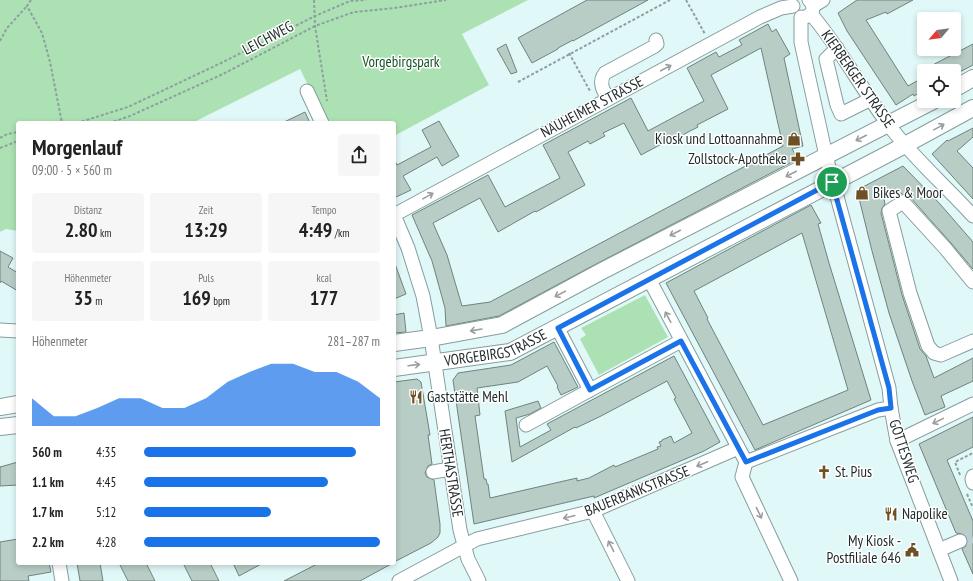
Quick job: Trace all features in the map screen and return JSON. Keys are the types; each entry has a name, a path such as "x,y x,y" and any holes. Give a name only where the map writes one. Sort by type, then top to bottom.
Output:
{"main road":[{"path":"961,85 973,78"},
{"name":"VORGEBIRGSTRASSE","path":"396,343 502,325 608,268 919,108"},
{"name":"VORGEBIRGSTRASSE","path":"396,368 510,352 973,108"},
{"path":"0,407 16,404"},
{"path":"0,428 16,425"}],"street":[{"name":"NAUHEIMER STRASSE","path":"396,214 766,14 795,3"},
{"name":"KIERBERGER STRASSE","path":"795,3 795,14 812,7"},
{"name":"KIERBERGER STRASSE","path":"812,7 824,29 888,124 905,145 973,216"},
{"name":"KIERBERGER STRASSE","path":"812,7 801,42 826,156"},
{"path":"603,102 601,80 604,73 655,46 657,44 656,40"},
{"path":"837,48 826,59 837,105 841,114 871,98"},
{"path":"307,91 321,121"},
{"name":"GOTTESWEG","path":"826,156 889,388 891,408 898,441 951,581"},
{"path":"973,282 946,248 903,202 889,211 910,293 928,346 934,353 941,355 973,341"},
{"name":"HERTHASTRASSE","path":"396,220 408,248 423,296 431,338 450,469 464,546 468,559 479,581"},
{"path":"649,279 746,462 742,478 791,581"},
{"path":"558,328 590,390"},
{"path":"0,330 16,331"},
{"path":"526,425 681,341"},
{"path":"898,441 973,404"},
{"path":"746,462 878,410 891,408"},
{"name":"BAUERBANKSTRASSE","path":"399,581 477,539 593,511 738,448"},
{"path":"433,472 450,469"},
{"path":"973,476 973,483"},
{"path":"593,511 628,581"},
{"path":"939,550 960,541"},
{"path":"59,565 62,581"}],"path":[{"path":"0,41 7,28 31,0"},
{"path":"314,0 315,26 327,105"},
{"name":"LEICHWEG","path":"83,121 128,107 315,16 350,1 366,0"},
{"name":"LEICHWEG","path":"115,121 130,116 223,74 315,26 354,12 394,8 446,0"},
{"path":"518,82 569,53 670,0"},
{"path":"686,0 710,44"},
{"path":"27,6 42,32 62,121"},
{"path":"569,53 603,102"},
{"path":"0,138 7,134 16,132"},
{"path":"0,148 16,142"}],"green space":[{"name":"Vorgebirgspark","path":"0,0 528,0 462,34 489,85 396,135 396,121 326,121 300,69 196,121 16,121 16,231 6,229 0,232"},
{"path":"645,295 668,337 599,375 580,339 586,335 581,328"}],"building":[{"path":"587,0 648,0 532,63 518,38"},
{"path":"857,0 913,0 887,14 886,12 866,20 908,86 917,81 917,94 914,96 913,94 896,105 847,31 838,13"},
{"path":"768,24 772,32 776,29 790,54 784,58 803,146 792,149 798,159 499,316 446,326 445,308 432,261 412,215 488,175 505,207 560,178 543,145 631,98 648,131 704,101 687,68 716,52 719,57 742,45 739,40","holes":["761,48 783,146 490,302 462,306 447,255 433,223 480,198 498,232 585,185 568,152 588,141 590,144 605,136 603,133 624,123 641,155 671,139 672,141 698,127 697,125 728,109 711,75"]},
{"path":"506,44 517,72 511,74 497,49"},
{"path":"973,44 973,65 961,71 961,64 934,64 950,56 961,56 961,50"},
{"path":"305,112 309,121 286,121"},
{"path":"439,121 459,156 442,166 437,157 403,176 411,190 396,197 396,163 397,165 431,147 422,130"},
{"path":"973,128 973,137 957,151 973,168 973,199 932,154 947,140 948,141"},
{"path":"903,166 940,204 973,242 973,269 909,196 899,192 884,199 885,204 881,213 902,295 920,349 926,356 934,378 973,358 973,381 941,396 945,407 925,415 889,313 857,190"},
{"path":"811,205 821,223 818,224 829,263 871,400 755,450 666,283","holes":["802,233 848,390 763,425 707,319 708,318 694,291"]},
{"path":"0,251 13,258 8,267 16,272 16,290 1,281 0,283"},
{"path":"396,267 406,294 396,298"},
{"path":"404,313 406,332 396,333 396,315"},
{"path":"554,342 578,387 561,395 557,387 558,386 547,366 518,382 477,388 480,415 475,416 484,479 486,479 488,484 490,498 577,478 577,481 589,478 614,465 615,467 658,449 657,447 661,446 659,442 671,436 674,443 692,433 674,399 676,398 667,381 601,416 576,428 575,427 512,462 505,411 538,401 541,408 530,414 516,418 520,447 551,430 547,424 674,356 720,442 704,451 594,498 594,496 474,524 453,380 458,373 511,365"},
{"path":"417,379 421,382 430,435 428,435 432,464 428,466 425,473 427,477 434,480 440,533 431,543 396,561 396,382"},
{"path":"973,417 973,447 947,460 973,521 973,574 962,549 967,545 967,538 964,534 956,533 919,444"},
{"path":"16,463 16,485 0,486 0,467"},
{"path":"16,539 16,565 49,565 51,572 28,576 29,581 0,581 0,542"},
{"path":"77,565 100,565 103,581 80,581"},
{"path":"120,565 147,565 155,581 128,581"},
{"path":"184,565 211,565 219,581 192,581"},
{"path":"234,565 259,565 239,576"},
{"path":"315,565 389,565 360,581 284,581"}],"tunnel":[{"path":"960,541 973,536"}],"place":[{"name":"Kiosk und Lottoannahme","path":"794,139"},
{"name":"Zollstock-Apotheke","path":"798,159"},
{"name":"Bikes & Moor","path":"862,193"},
{"name":"Gaststätte Mehl","path":"416,397"},
{"name":"St. Pius","path":"824,472"},
{"name":"Napolike","path":"891,514"},
{"name":"My Kiosk - Postfiliale 646","path":"912,550"}],"route":[{"path":"832,182 889,388 891,408 878,410 746,462 681,341 590,390 558,328 832,182"}]}
